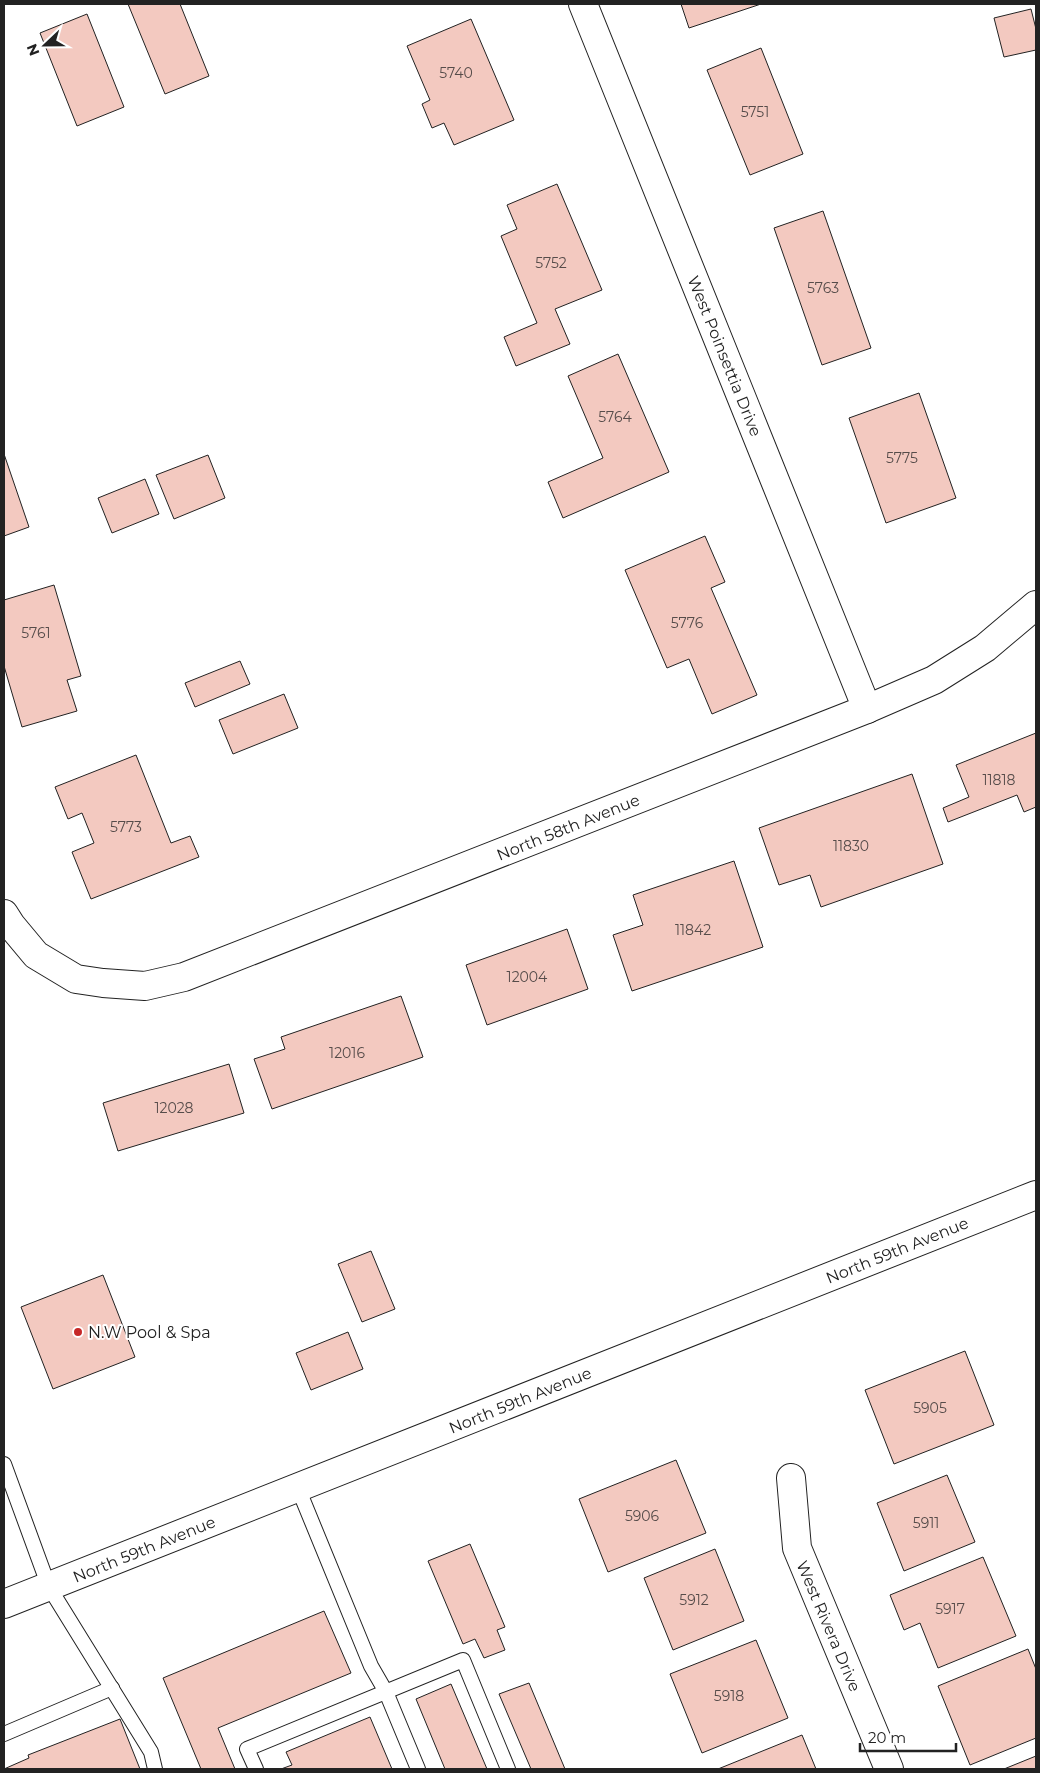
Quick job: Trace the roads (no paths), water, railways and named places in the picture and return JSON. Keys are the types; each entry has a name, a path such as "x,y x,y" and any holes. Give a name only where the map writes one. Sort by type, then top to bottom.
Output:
{"street":[{"name":"West Poinsettia Drive","path":"583,4 868,709"},
{"name":"North 58th Avenue","path":"4,914 11,926 36,955 76,978 103,983 144,986 184,977 868,709 934,680 985,648 1036,605"},
{"name":"North 59th Avenue","path":"4,1604 1036,1195"},
{"name":"West Rivera Drive","path":"791,1478 797,1548 889,1769"}],"lane":[{"path":"5,1472 49,1587 151,1752 155,1769"},
{"path":"298,1488 370,1666 386,1692 418,1769"},
{"path":"256,1769 247,1749 463,1660 508,1769"},
{"path":"4,1734 112,1688"}],"place":[{"name":"N.W Pool & Spa","path":"78,1332"}]}
